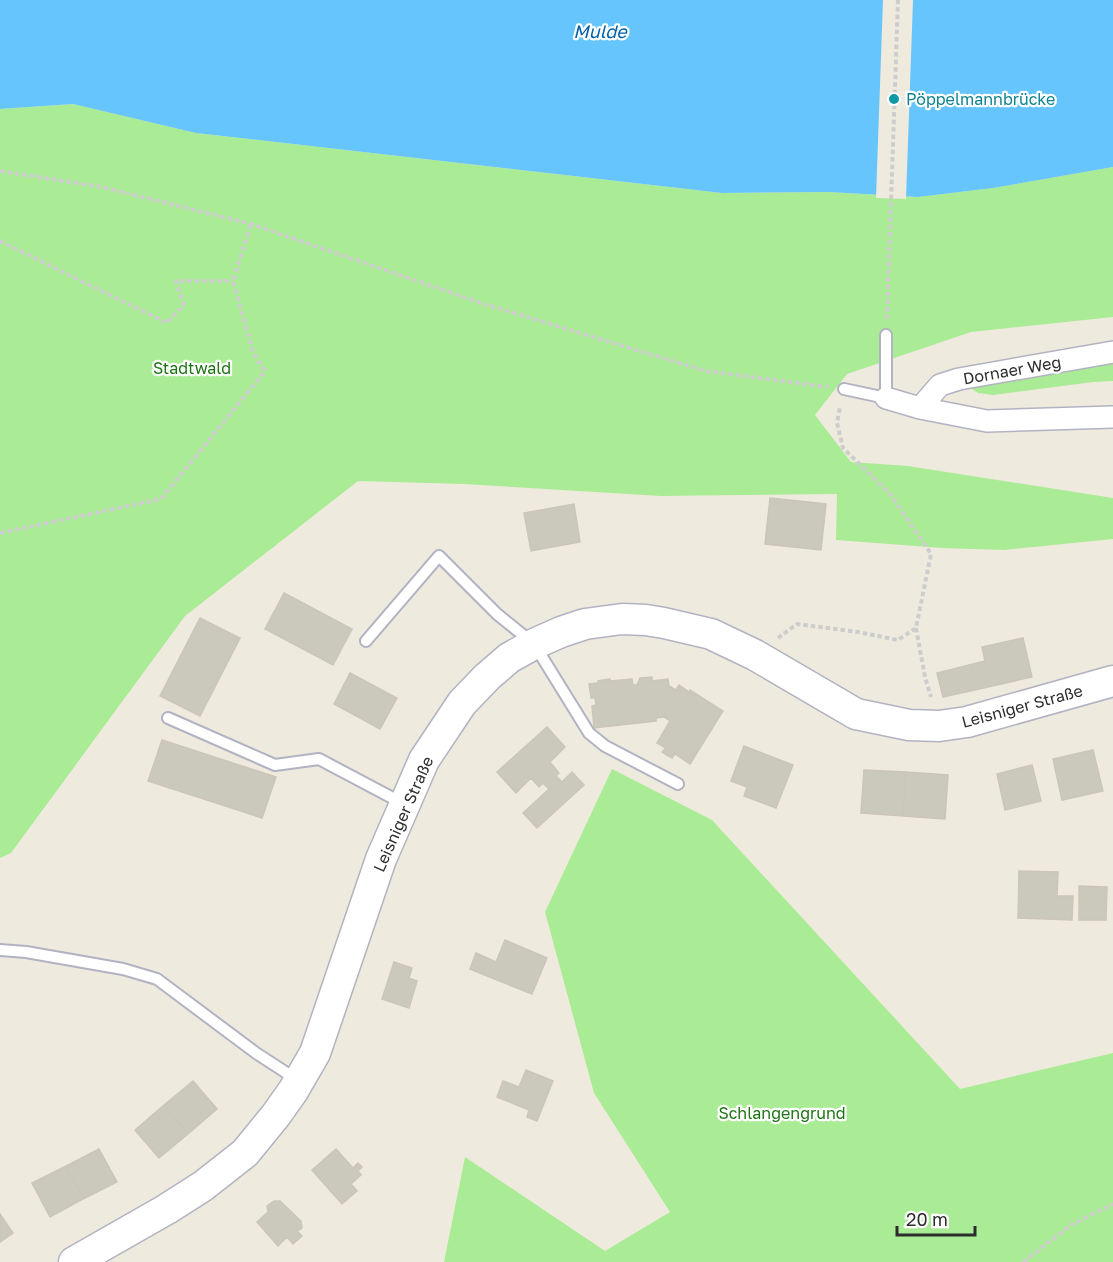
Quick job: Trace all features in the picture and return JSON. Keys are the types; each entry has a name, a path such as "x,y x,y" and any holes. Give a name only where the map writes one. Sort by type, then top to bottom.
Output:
{"main road":[{"name":"Leisniger Straße","path":"74,1262 176,1204 203,1186 245,1153 276,1115 315,1053 381,859 424,760 462,703 509,658 534,644 585,624 622,619 646,620 711,634 755,655 856,714 909,725 939,726 967,722 1113,681"}],"street":[{"name":"Dornaer Weg","path":"920,408 940,385 1113,352"},
{"path":"886,398 920,408 987,421 1113,417"}],"lane":[{"path":"844,389 886,398 886,335"},
{"path":"366,640 439,556 497,614 534,644 589,733 605,746 678,784"},
{"path":"168,717 275,765 319,759 405,804"},
{"path":"0,950 26,951 123,969 157,979 256,1053 299,1081"}],"path":[{"path":"886,335 898,0"},
{"path":"0,171 102,187 251,224 484,304 706,371 844,389 837,423 843,448 891,495 931,554 916,628 925,677"},
{"path":"0,533 161,499 265,371 253,351 233,281 251,224"},
{"path":"0,241 167,323 184,305 176,281 233,281"},
{"path":"755,655 797,624 898,640 916,628"},
{"path":"1023,1262 1071,1225 1113,1204"}],"green space":[{"name":"Stadtwald","path":"73,104 196,133 722,193 828,192 918,197 993,188 1113,167 1113,317 971,332 847,374 815,415 851,462 908,466 1113,498 1113,539 1004,550 836,540 837,494 661,496 464,484 358,481 185,616 11,853 0,858 0,109"},
{"path":"1113,361 1113,381 993,395 978,393 969,387"},
{"name":"Schlangengrund","path":"612,769 712,820 960,1089 1113,1053 1113,1262 444,1262 465,1157 605,1251 670,1212 594,1093 545,912"}],"water":[{"name":"Mulde","path":"0,0 1113,0 1113,167 993,188 918,197 828,192 722,193 196,133 73,104 0,109"}],"pier":[{"path":"883,0 913,0 906,199 876,198"}],"building":[{"path":"770,498 826,504 821,550 765,544"},
{"path":"574,504 580,542 531,551 524,513"},
{"path":"284,593 352,629 333,665 265,629"},
{"path":"200,618 240,638 200,716 160,696"},
{"path":"1023,638 1032,677 943,697 937,673 985,661 982,647"},
{"path":"350,673 397,698 380,729 334,704"},
{"path":"652,677 652,681 668,679 669,686 676,690 679,685 689,692 690,690 723,711 690,764 675,754 672,758 662,752 666,748 657,743 670,721 664,717 656,718 656,721 594,728 592,706 596,705 595,698 591,698 589,684 610,679 610,681 632,679 633,685 637,685 640,678"},
{"path":"547,727 565,747 550,762 559,773 556,776 562,782 572,772 584,785 537,828 523,813 549,789 543,783 539,787 531,778 516,793 497,772"},
{"path":"162,740 276,777 262,818 148,781"},
{"path":"744,746 793,765 776,808 744,796 747,787 731,781"},
{"path":"1093,750 1103,791 1062,800 1053,759"},
{"path":"1032,765 1041,801 1005,810 997,774"},
{"path":"864,770 906,772 903,816 861,813"},
{"path":"906,772 948,775 945,819 903,816"},
{"path":"1019,871 1058,872 1057,896 1073,896 1072,920 1018,918"},
{"path":"1079,886 1107,887 1106,920 1079,920"},
{"path":"505,940 547,958 532,994 470,969 476,953 496,962"},
{"path":"394,962 412,968 409,978 417,981 409,1008 382,999"},
{"path":"526,1070 553,1081 537,1121 527,1117 529,1110 497,1097 503,1081 519,1087"},
{"path":"193,1081 217,1109 188,1134 164,1105"},
{"path":"164,1105 188,1134 159,1158 135,1130"},
{"path":"99,1149 117,1182 83,1199 66,1166"},
{"path":"336,1149 353,1168 358,1163 362,1167 358,1171 361,1175 351,1184 357,1191 342,1204 312,1170"},
{"path":"66,1166 83,1199 50,1217 32,1183"},
{"path":"274,1201 280,1201 301,1221 302,1228 297,1231 302,1236 293,1244 287,1237 278,1246 257,1222 268,1212 267,1206"},
{"path":"0,1214 13,1233 0,1242"}],"place":[{"name":"Pöppelmannbrücke","path":"894,99"}]}
